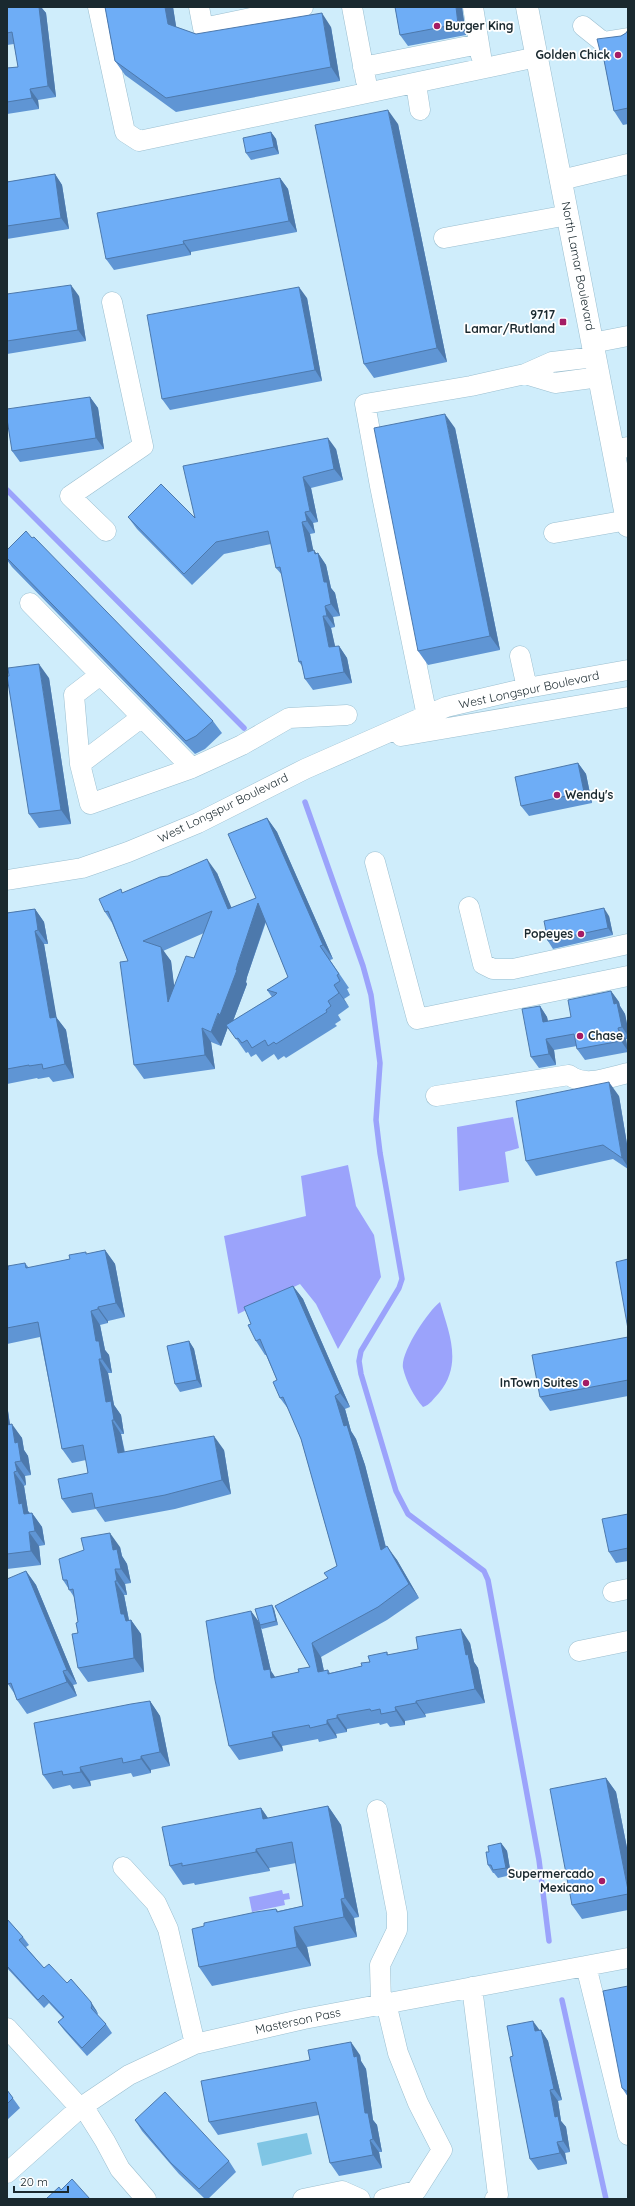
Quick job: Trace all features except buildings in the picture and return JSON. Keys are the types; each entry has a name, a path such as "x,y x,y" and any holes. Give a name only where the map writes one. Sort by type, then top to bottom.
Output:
{"main road":[{"name":"North Lamar Boulevard","path":"527,7 595,359 620,449 628,522"}],"street":[{"path":"98,7 125,132 139,142 537,57"},
{"path":"199,7 203,28 303,7"},
{"path":"352,7 368,94"},
{"path":"473,7 483,69"},
{"path":"583,26 603,42 628,38"},
{"path":"363,67 479,44"},
{"path":"416,84 420,110"},
{"path":"561,180 628,164"},
{"path":"444,238 568,215"},
{"path":"106,531 70,496 144,446 112,302"},
{"path":"427,716 380,486 365,404 471,386 524,374 552,362 595,359 628,336"},
{"path":"554,533 628,522"},
{"path":"30,603 192,768"},
{"path":"520,656 527,688"},
{"name":"West Longspur Boulevard","path":"7,880 82,868 128,852 198,823 262,789 446,707 527,688 628,670"},
{"path":"100,676 74,695 80,764 90,804 192,768 242,746 289,718 347,715"},
{"name":"West Longspur Boulevard","path":"366,743 628,697"},
{"path":"80,764 142,717"},
{"path":"375,862 417,1019 628,976"},
{"path":"469,907 483,964 493,969 513,969 628,944"},
{"path":"436,1096 569,1075 580,1080 592,1082 628,1073"},
{"path":"579,1651 628,1641"},
{"path":"377,1810 397,1913 397,1930 380,1965 384,2004 398,2053 418,2102 442,2150 416,2191 384,2199"},
{"path":"123,1867 156,1903 168,1929 195,2044"},
{"name":"Masterson Pass","path":"7,2173 82,2107 129,2075 195,2044 304,2018 628,1958"},
{"path":"586,1966 628,2135"},
{"path":"472,1987 498,2195 495,2199"},
{"path":"7,2028 82,2107 105,2141 120,2169 146,2199"},
{"path":"303,2199 342,2191 360,2199"}],"shaded area":[{"path":"307,2133 312,2154 262,2166 257,2143"}],"water":[{"path":"513,1117 519,1148 505,1152 509,1182 459,1191 457,1127"},
{"path":"348,1165 356,1206 374,1235 381,1277 338,1349 316,1304 300,1284 238,1314 224,1236 306,1216 301,1176"},
{"path":"440,1302 452,1348 451,1371 439,1393 430,1403 423,1407 416,1399 408,1383 404,1373 403,1361 410,1343 422,1323"},
{"path":"282,1890 283,1894 289,1893 290,1899 284,1900 285,1905 252,1912 249,1897"}],"waterway":[{"path":"7,490 244,728"},
{"path":"305,802 363,966 371,995 380,1063 376,1120 380,1153 402,1279 399,1288 361,1351 359,1361 361,1374 396,1491 408,1514 484,1571 488,1580 539,1860 549,1941"},
{"path":"562,2000 606,2199"}],"place":[{"name":"Burger King","path":"437,26"},
{"name":"Golden Chick","path":"618,55"},
{"name":"9717 Lamar/Rutland","path":"563,322"},
{"name":"Wendy's","path":"557,795"},
{"name":"Popeyes","path":"581,934"},
{"name":"Chase","path":"580,1036"},
{"name":"InTown Suites","path":"586,1383"},
{"name":"Supermercado Mexicano","path":"602,1881"}]}
